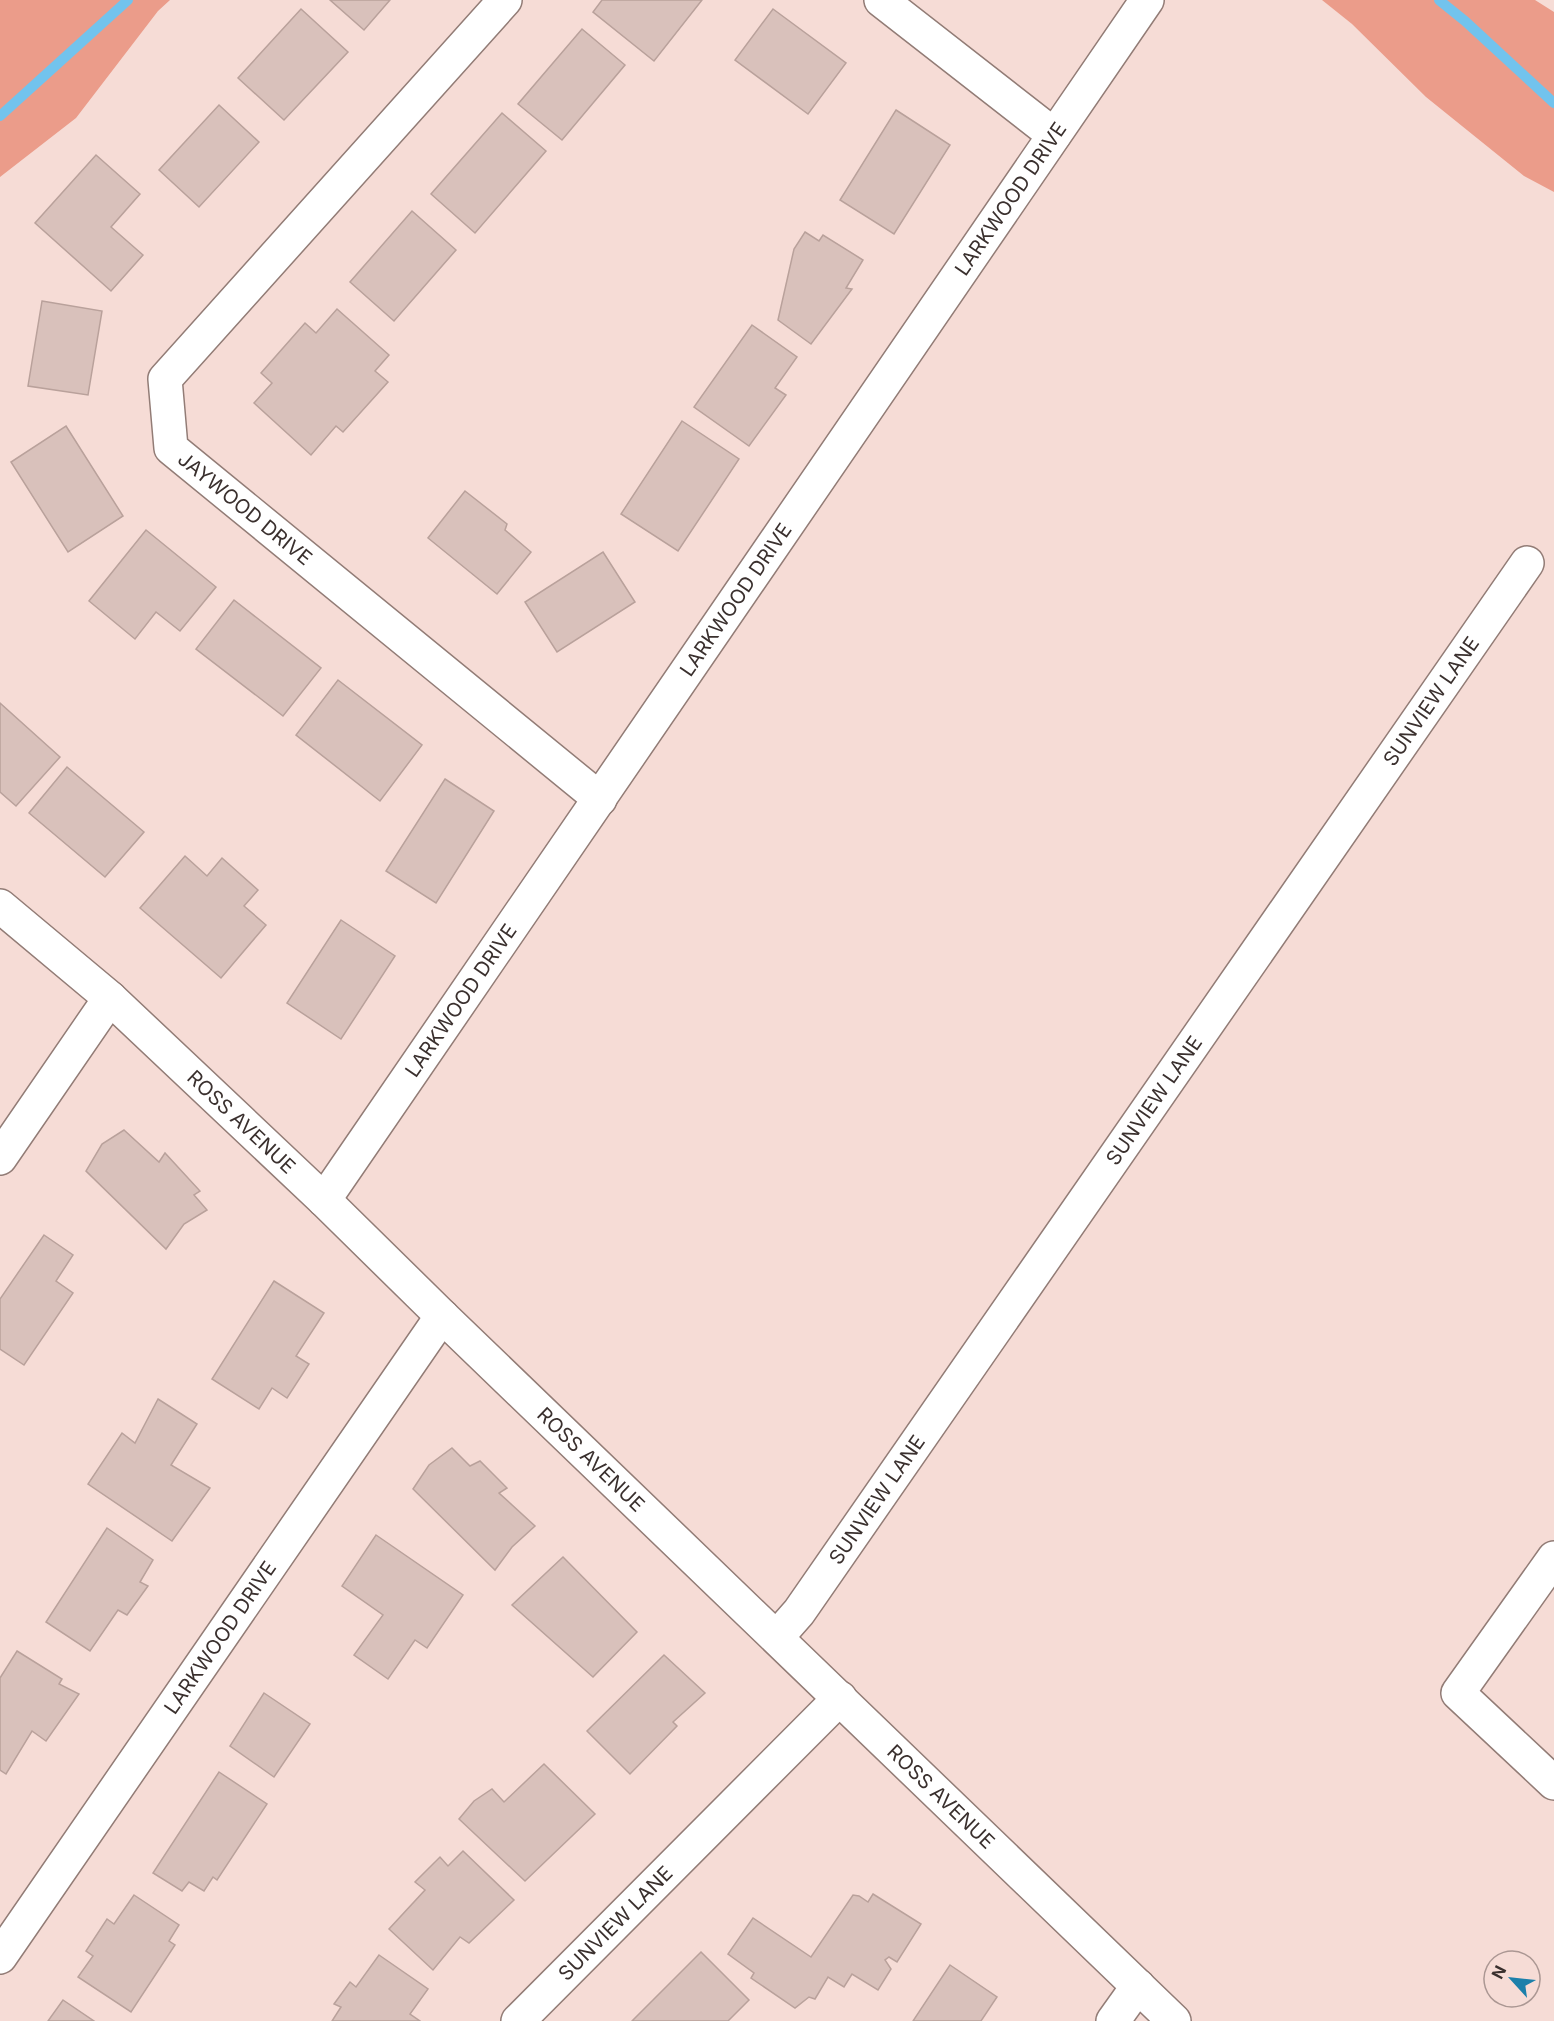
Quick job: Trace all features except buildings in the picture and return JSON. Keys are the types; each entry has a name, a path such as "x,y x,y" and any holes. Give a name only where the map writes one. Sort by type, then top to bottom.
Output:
{"street":[{"name":"JAYWOOD DRIVE","path":"505,0 165,379 171,448 600,799"},
{"path":"881,0 1054,135"},
{"name":"LARKWOOD DRIVE","path":"324,1200 1148,0"},
{"name":"SUNVIEW LANE","path":"777,1637 799,1612 1527,563"},
{"name":"ROSS AVENUE","path":"0,906 110,998 324,1200 1174,2021"},
{"path":"0,1158 110,998"},
{"name":"LARKWOOD DRIVE","path":"0,1957 442,1316"},
{"path":"1554,1558 1458,1693 1554,1783"},
{"name":"SUNVIEW LANE","path":"518,2021 840,1698"},
{"path":"1113,2021 1138,1986"}],"shaded area":[{"path":"0,0 170,0 158,11 76,118 0,177"},
{"path":"1322,0 1535,0 1554,12 1554,192 1524,176 1426,97 1352,24"}],"waterway":[{"path":"0,116 128,0"},
{"path":"1439,0 1554,103"}]}
